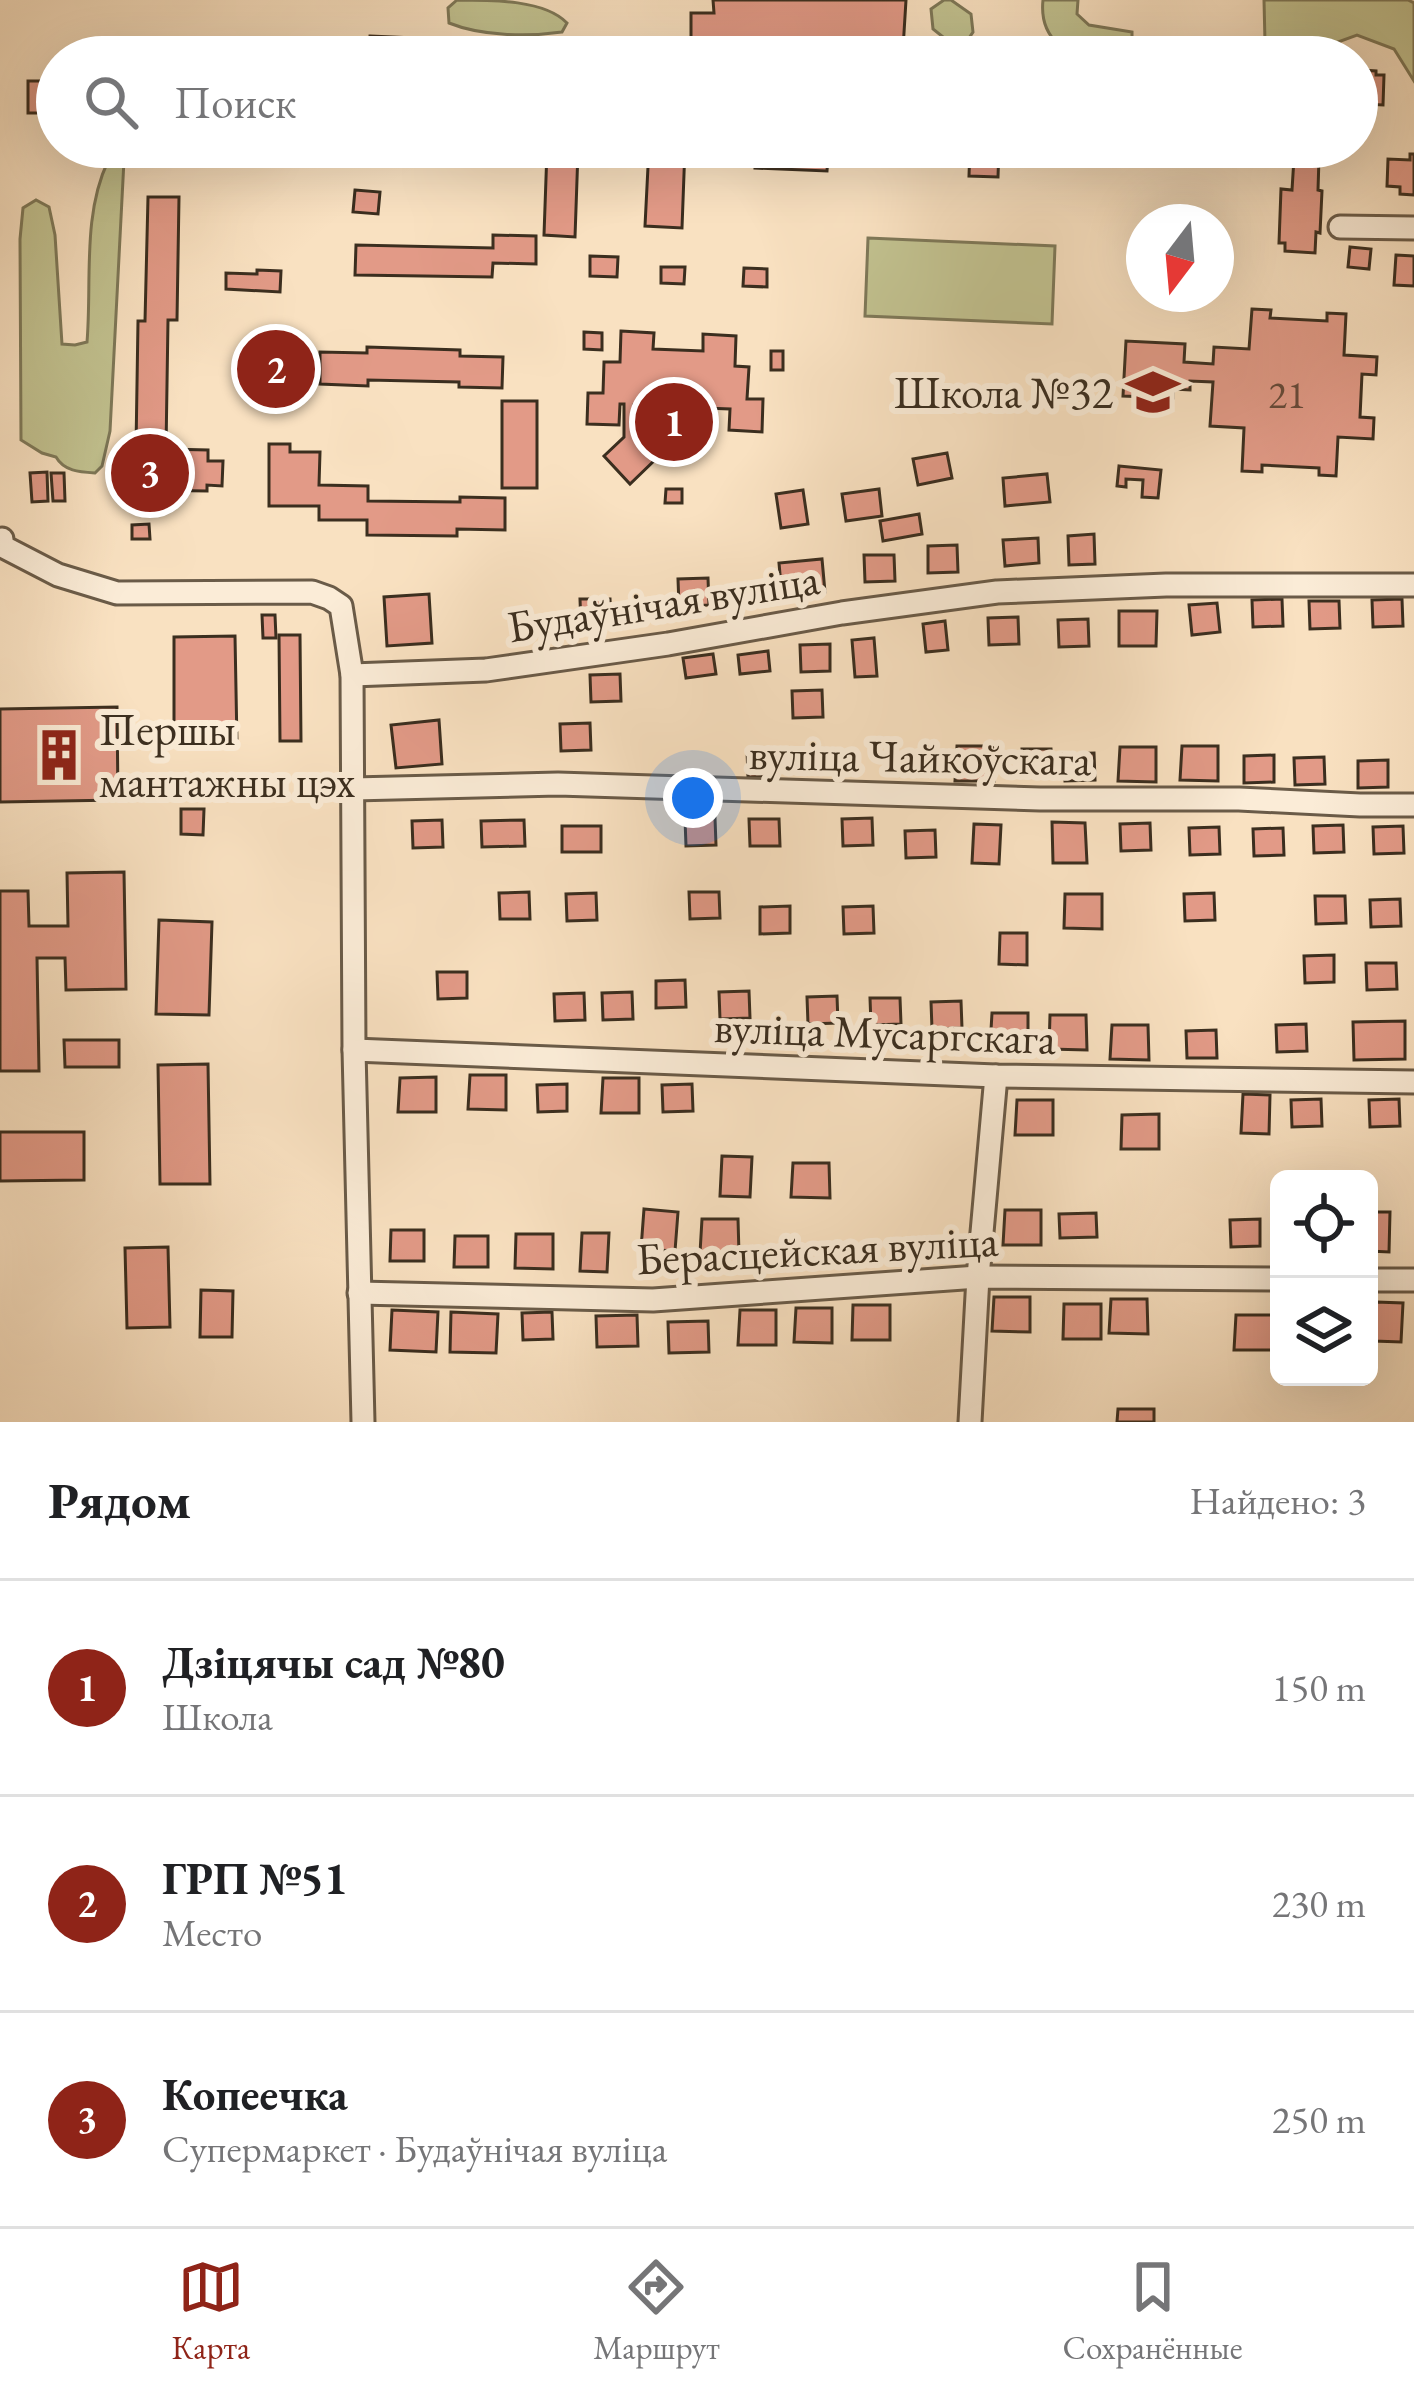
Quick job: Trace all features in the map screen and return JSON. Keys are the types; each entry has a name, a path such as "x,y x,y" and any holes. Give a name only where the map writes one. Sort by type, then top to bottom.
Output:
{"street":[{"path":"1340,227 1414,228"},
{"path":"0,515 2,546 58,574 117,593 312,592 340,606 352,675 363,1422"},
{"name":"Будаўнічая вуліца","path":"352,675 486,670 997,592 1166,584 1414,585"},
{"name":"вуліца Чайкоўскага","path":"353,789 558,784 1414,805"},
{"name":"вуліца Мусаргскага","path":"354,1050 996,1076 1414,1082"},
{"path":"970,1422 996,1076"},
{"name":"Берасцейская вуліца","path":"359,1293 652,1300 978,1277 1270,1280"},
{"path":"1378,1280 1414,1280"}],"green space":[{"path":"457,0 532,6 567,23 562,32 548,34 475,31 449,23 448,8"},
{"path":"951,0 971,14 973,32 970,36 942,36 933,29 931,9"},
{"path":"1043,0 1078,0 1077,14 1089,25 1132,32 1132,36 1051,36"},
{"path":"1264,0 1408,0 1414,3 1414,81 1394,49 1378,43 1378,36 1265,36"},
{"path":"105,168 124,168 110,431 102,466 95,473 68,468 21,440 20,239 23,208 36,200 49,207 62,344 87,342 90,250"},
{"path":"868,238 1055,246 1052,324 865,316"}],"building":[{"path":"713,0 906,0 904,36 691,36 691,13 714,13"},
{"path":"1378,75 1384,75 1383,105 1378,105"},
{"path":"28,81 36,81 36,113 28,113"},
{"path":"1414,154 1414,195 1400,194 1400,187 1387,186 1388,159 1410,160"},
{"path":"546,168 577,168 575,237 544,235"},
{"path":"648,168 684,168 682,228 645,226"},
{"path":"755,168 827,168 827,171"},
{"path":"969,168 998,168 998,177 969,176"},
{"path":"1293,168 1319,168 1318,190 1322,191 1315,253 1285,251 1285,243 1279,243 1281,189 1292,190"},
{"path":"355,190 380,192 378,214 353,212"},
{"path":"148,197 179,197 177,320 168,320 166,449 208,450 208,461 223,461 222,486 207,485 207,491 141,490 142,448 136,448 138,321 145,321"},
{"path":"493,235 536,236 536,264 493,263 492,277 355,275 356,245 493,248"},
{"path":"1350,247 1371,249 1369,269 1348,267"},
{"path":"1396,255 1414,256 1414,286 1394,285"},
{"path":"590,256 618,257 617,277 590,276"},
{"path":"661,267 685,267 684,284 661,283"},
{"path":"744,268 767,269 767,287 743,286"},
{"path":"257,270 281,271 280,292 226,289 226,273 257,274"},
{"path":"1252,309 1271,310 1270,318 1327,321 1327,313 1346,314 1344,355 1377,357 1376,375 1362,374 1360,417 1374,418 1373,439 1338,437 1336,476 1319,475 1319,468 1262,465 1262,472 1242,471 1244,428 1210,426 1213,382 1190,381 1190,390 1173,389 1173,398 1123,396 1126,341 1185,344 1184,362 1213,364 1214,347 1249,349"},
{"path":"621,331 654,333 653,349 703,351 703,334 736,336 735,366 749,367 747,399 763,399 762,432 729,430 730,409 704,408 703,430 647,428 648,405 634,405 633,429 659,456 630,484 604,456 624,437 624,404 620,404 619,425 587,424 588,393 603,393 604,362 620,362"},
{"path":"584,332 602,333 602,350 584,349"},
{"path":"367,347 460,350 460,356 503,357 502,388 368,380 368,386 320,384 320,352 367,353"},
{"path":"771,351 783,351 783,370 771,370"},
{"path":"502,401 537,401 537,488 502,488"},
{"path":"269,444 290,444 290,452 320,452 319,485 368,486 368,501 505,498 505,530 457,529 457,536 367,535 367,520 319,520 319,506 269,506"},
{"path":"947,453 952,478 918,485 913,459"},
{"path":"1119,466 1161,470 1158,498 1142,497 1143,480 1126,479 1126,487 1117,486"},
{"path":"47,472 48,501 32,502 30,473"},
{"path":"51,473 64,473 65,501 53,501"},
{"path":"1047,474 1050,502 1005,506 1003,478"},
{"path":"666,489 682,489 682,503 665,503"},
{"path":"879,489 882,516 846,521 842,494"},
{"path":"803,490 808,524 781,528 776,494"},
{"path":"919,514 922,534 883,541 880,521"},
{"path":"149,524 150,539 132,539 132,525"},
{"path":"1094,534 1095,564 1069,565 1068,536"},
{"path":"1038,538 1039,563 1005,566 1003,540"},
{"path":"957,545 958,572 928,573 928,546"},
{"path":"864,555 894,555 895,581 865,582"},
{"path":"822,559 825,592 782,597 779,563"},
{"path":"708,578 709,605 679,606 678,579"},
{"path":"429,594 432,643 387,646 384,597"},
{"path":"580,599 610,599 611,625 581,626"},
{"path":"1282,599 1283,626 1253,627 1252,600"},
{"path":"1402,599 1403,626 1373,627 1372,600"},
{"path":"1309,601 1339,601 1340,628 1310,629"},
{"path":"1217,603 1220,632 1192,635 1189,605"},
{"path":"1119,611 1157,611 1156,646 1119,646"},
{"path":"262,615 275,615 276,638 263,638"},
{"path":"1018,617 1019,644 989,645 988,618"},
{"path":"1088,619 1089,646 1059,647 1058,620"},
{"path":"945,621 948,650 926,652 923,624"},
{"path":"279,635 300,635 301,741 280,741"},
{"path":"235,636 237,744 174,744 174,637"},
{"path":"874,638 877,676 855,677 852,640"},
{"path":"830,644 830,671 801,672 800,645"},
{"path":"768,651 770,671 740,674 738,655"},
{"path":"713,654 716,674 686,678 683,658"},
{"path":"620,674 621,701 591,702 590,675"},
{"path":"822,690 823,717 793,718 792,691"},
{"name":"Першы мантажны цэх","path":"117,707 118,800 0,802 0,709"},
{"path":"439,720 442,764 396,768 391,725"},
{"path":"590,723 591,750 561,751 560,724"},
{"path":"957,746 993,746 994,781 955,781"},
{"path":"1182,746 1218,746 1218,781 1180,780"},
{"path":"1120,747 1156,747 1156,782 1118,781"},
{"path":"777,749 777,776 748,777 747,750"},
{"path":"1022,749 1051,749 1052,772 1023,773"},
{"path":"1094,753 1095,780 1065,781 1064,754"},
{"path":"1274,755 1274,782 1244,783 1244,756"},
{"path":"1324,757 1325,784 1295,785 1294,758"},
{"path":"1388,760 1388,787 1358,788 1358,761"},
{"path":"181,809 204,809 203,835 181,834"},
{"path":"715,818 716,845 686,846 685,819"},
{"path":"872,818 873,845 843,846 842,819"},
{"path":"749,819 779,819 780,846 750,846"},
{"path":"442,820 443,847 413,848 412,821"},
{"path":"524,820 525,846 482,847 481,821"},
{"path":"1052,822 1085,823 1087,863 1053,863"},
{"path":"1150,823 1151,850 1121,851 1120,824"},
{"path":"974,824 1001,825 999,864 972,863"},
{"path":"1343,825 1344,852 1314,853 1313,826"},
{"path":"562,826 601,826 601,852 562,852"},
{"path":"1403,826 1404,853 1374,854 1373,827"},
{"path":"1219,827 1220,854 1190,855 1189,828"},
{"path":"1283,828 1284,855 1254,856 1253,829"},
{"path":"935,830 936,857 906,858 905,831"},
{"path":"124,872 126,989 66,990 65,958 37,958 39,1071 0,1071 0,891 28,891 29,926 68,926 67,873"},
{"path":"529,892 530,919 500,919 499,893"},
{"path":"689,892 719,892 720,918 690,919"},
{"path":"596,893 597,920 567,921 566,894"},
{"path":"1214,893 1215,920 1185,921 1184,894"},
{"path":"1065,894 1102,894 1102,929 1064,928"},
{"path":"1315,896 1345,896 1346,923 1316,924"},
{"path":"1400,899 1401,926 1371,927 1370,900"},
{"path":"790,906 790,933 760,934 760,907"},
{"path":"873,906 874,933 844,934 843,907"},
{"path":"159,920 212,922 209,1015 156,1014"},
{"path":"1000,933 1027,933 1027,965 999,964"},
{"path":"1334,955 1334,982 1305,983 1304,956"},
{"path":"1366,963 1396,963 1397,989 1367,990"},
{"path":"437,972 467,972 467,998 438,999"},
{"path":"685,980 686,1007 656,1008 656,981"},
{"path":"749,991 750,1018 720,1019 719,992"},
{"path":"632,992 633,1019 603,1020 602,993"},
{"path":"584,993 585,1020 555,1021 554,994"},
{"path":"837,996 838,1023 808,1024 807,997"},
{"path":"870,998 900,998 901,1024 871,1025"},
{"path":"961,1001 962,1028 932,1029 931,1002"},
{"path":"992,1013 1028,1013 1028,1048 990,1047"},
{"path":"1050,1015 1086,1015 1087,1050 1049,1049"},
{"path":"1405,1021 1405,1059 1354,1060 1353,1022"},
{"path":"1306,1024 1307,1051 1277,1052 1276,1025"},
{"path":"1112,1025 1148,1025 1149,1060 1110,1059"},
{"path":"1216,1030 1217,1058 1187,1058 1186,1031"},
{"path":"64,1040 119,1040 119,1067 65,1067"},
{"path":"208,1064 210,1184 160,1184 158,1065"},
{"path":"470,1075 506,1075 506,1110 468,1109"},
{"path":"436,1077 436,1112 398,1112 400,1078"},
{"path":"603,1078 639,1078 639,1113 601,1113"},
{"path":"567,1084 567,1111 538,1112 537,1085"},
{"path":"692,1084 693,1111 663,1112 662,1085"},
{"path":"1243,1094 1270,1095 1269,1134 1241,1133"},
{"path":"1321,1099 1322,1126 1292,1127 1291,1100"},
{"path":"1399,1099 1400,1126 1370,1127 1369,1100"},
{"path":"1017,1100 1053,1100 1053,1135 1015,1135"},
{"path":"1159,1114 1159,1149 1121,1149 1122,1115"},
{"path":"0,1132 84,1132 84,1180 0,1181"},
{"path":"722,1156 752,1157 750,1197 720,1196"},
{"path":"793,1163 829,1163 830,1198 791,1197"},
{"path":"644,1209 678,1212 675,1251 641,1249"},
{"path":"1005,1210 1041,1210 1041,1245 1003,1245"},
{"path":"1378,1212 1390,1212 1389,1252 1378,1251"},
{"path":"1096,1213 1097,1237 1060,1238 1059,1214"},
{"path":"702,1219 738,1219 739,1254 700,1253"},
{"path":"1260,1219 1260,1246 1231,1247 1230,1220"},
{"path":"391,1230 424,1230 424,1261 390,1261"},
{"path":"582,1233 609,1233 607,1272 580,1271"},
{"path":"516,1234 553,1234 553,1269 515,1268"},
{"path":"455,1236 488,1236 488,1267 454,1267"},
{"path":"168,1247 170,1327 127,1328 125,1248"},
{"path":"201,1290 233,1291 232,1337 200,1337"},
{"path":"994,1297 1030,1297 1030,1332 992,1331"},
{"path":"1111,1299 1147,1299 1148,1334 1109,1333"},
{"path":"1378,1302 1403,1303 1401,1342 1378,1341"},
{"path":"1064,1304 1101,1304 1101,1339 1063,1339"},
{"path":"853,1305 890,1305 890,1340 852,1340"},
{"path":"796,1308 832,1308 832,1343 794,1342"},
{"path":"392,1310 438,1312 436,1352 390,1350"},
{"path":"740,1310 776,1310 776,1345 738,1345"},
{"path":"451,1312 498,1314 496,1353 450,1352"},
{"path":"552,1312 553,1339 523,1340 522,1313"},
{"path":"637,1315 638,1346 597,1347 596,1316"},
{"path":"1236,1315 1270,1315 1270,1350 1234,1350"},
{"path":"708,1321 709,1352 669,1353 668,1322"},
{"path":"1118,1409 1154,1409 1154,1422 1117,1422"}],"place":[{"name":"ГРП №51","path":"276,369"},
{"name":"Школа №32","path":"1153,392"},
{"name":"Дзіцячы сад №80","path":"674,422"},
{"name":"Копеечка","path":"150,473"},
{"name":"Першы мантажны цэх","path":"59,755"}]}
